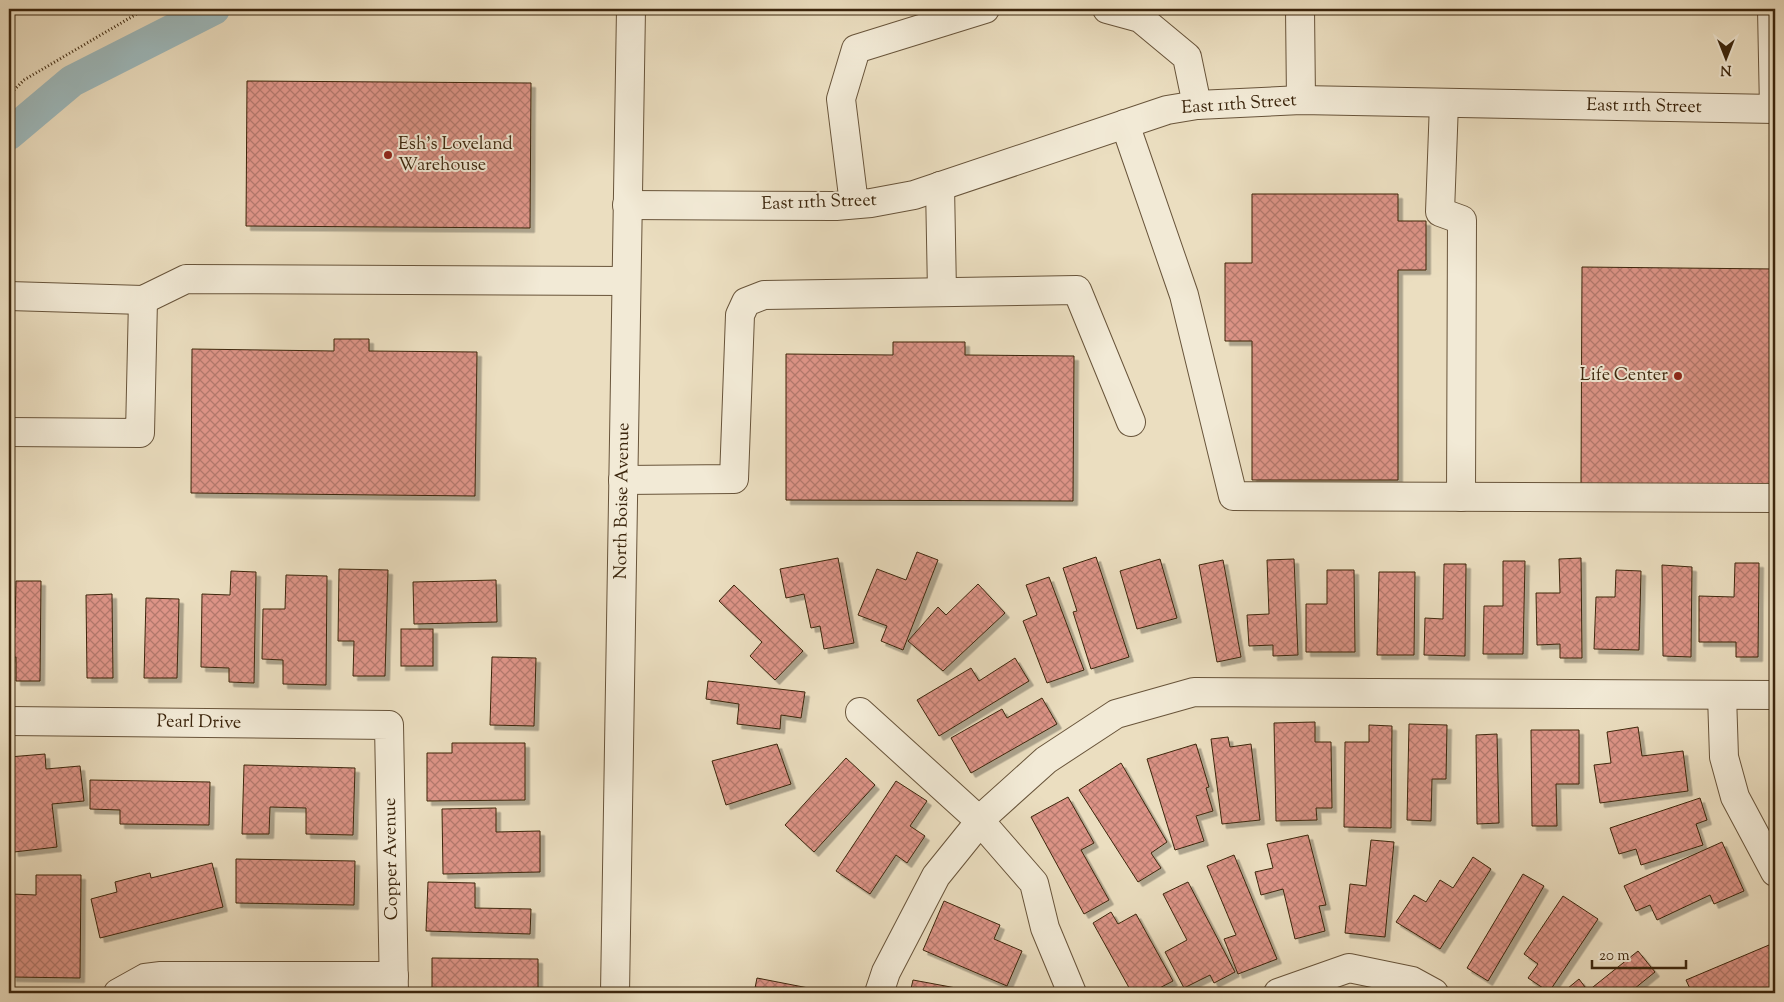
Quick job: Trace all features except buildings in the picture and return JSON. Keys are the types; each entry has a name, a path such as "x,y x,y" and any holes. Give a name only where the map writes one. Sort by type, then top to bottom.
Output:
{"street":[{"name":"North Boise Avenue","path":"615,993 631,9"},
{"path":"854,204 841,99 856,49 985,9"},
{"path":"1107,9 1140,18 1187,57 1197,105"},
{"path":"1300,9 1301,100"},
{"path":"1772,9 1774,109"},
{"name":"East 11th Street","path":"627,205 854,204 914,195 1167,110 1197,105 1301,100 1774,109"},
{"path":"1444,103 1440,212 1462,220 1461,497"},
{"path":"1125,124 1184,295 1233,496 1775,498"},
{"path":"940,186 942,292"},
{"path":"9,296 143,300 186,279 626,281"},
{"path":"623,480 734,479 740,316 746,302 764,295 1077,290 1131,422"},
{"path":"9,432 140,432 143,300"},
{"path":"879,993 886,972 936,876 980,821 1046,760 1116,714 1194,692 1775,695"},
{"path":"1722,695 1724,757 1735,797 1775,872"},
{"path":"860,712 980,821 1034,883 1045,928 1072,993"},
{"name":"Pearl Drive","path":"9,721 389,725"},
{"name":"Copper Avenue","path":"389,725 394,985"},
{"path":"1278,993 1349,968 1412,981 1434,993"},
{"path":"118,993 145,978 160,976 394,985"}],"path":[{"path":"9,95 24,80 145,9"}],"waterway":[{"path":"9,134 72,81 214,9"}],"place":[{"name":"Esh's Loveland Warehouse","path":"388,155"},
{"name":"Life Center","path":"1678,376"}]}
